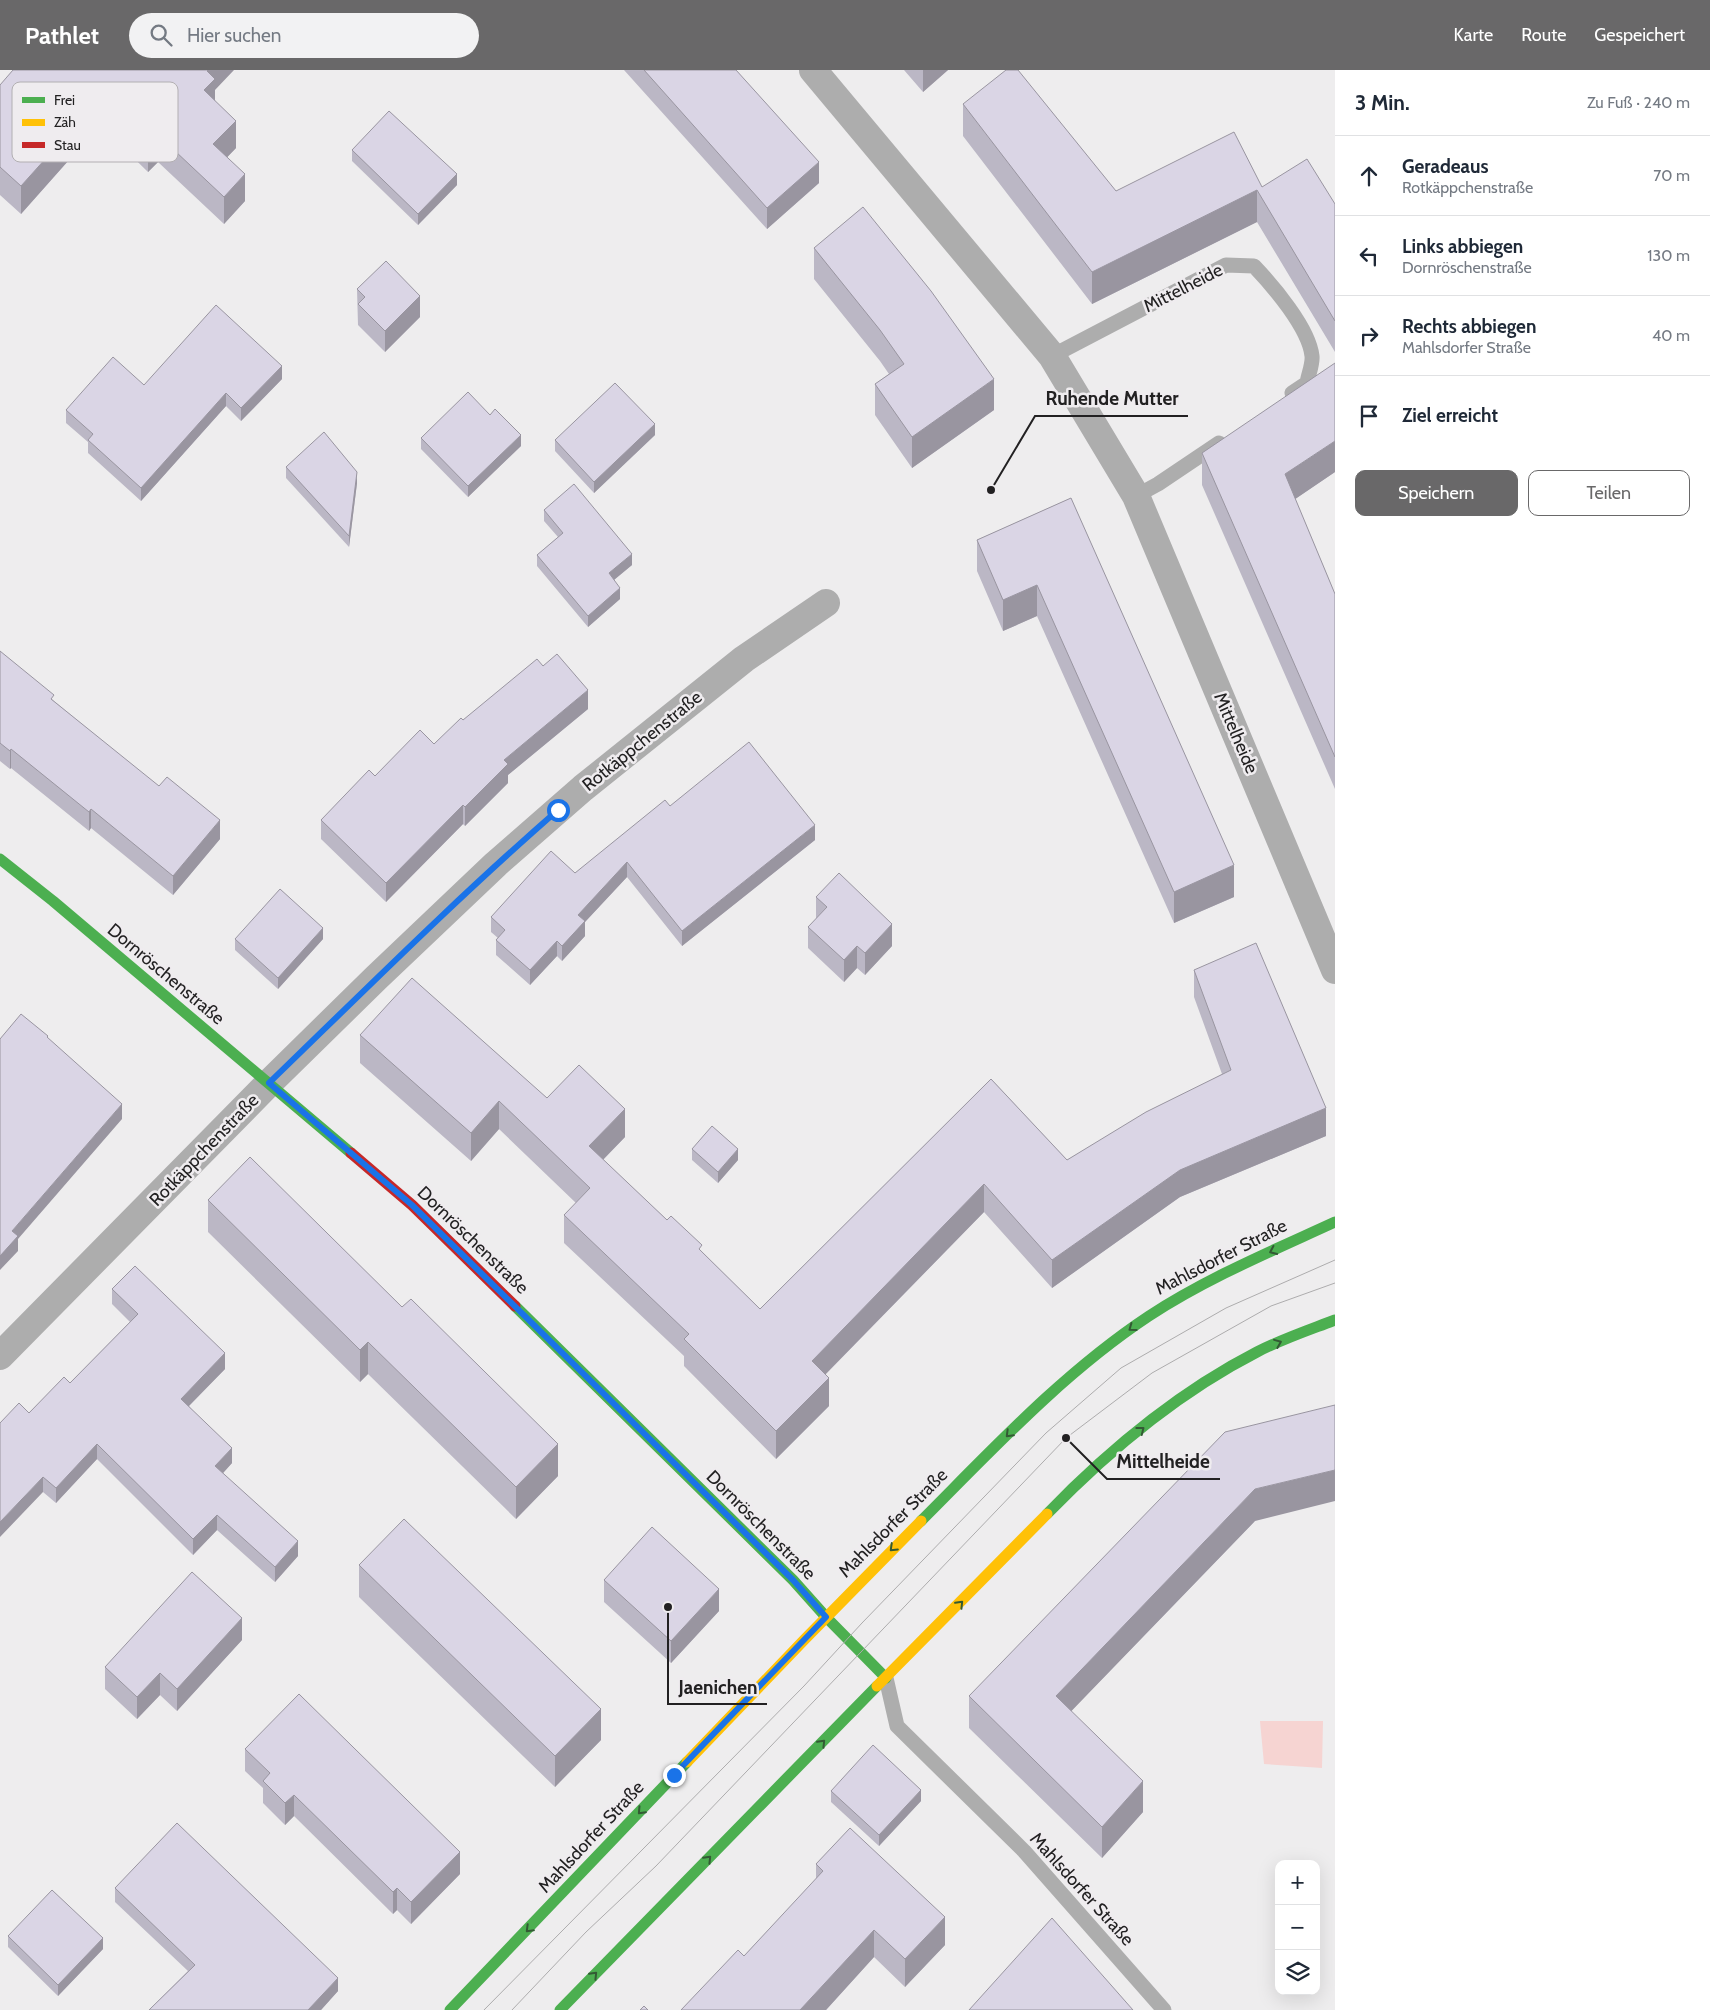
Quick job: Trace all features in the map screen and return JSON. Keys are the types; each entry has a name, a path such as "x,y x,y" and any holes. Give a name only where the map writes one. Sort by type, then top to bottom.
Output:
{"main road":[{"name":"Dornröschenstraße","path":"0,859 53,901 412,1205 793,1580 826,1617 886,1678"},
{"name":"Mahlsdorfer Straße","path":"450,2010 537,1922 867,1574 1043,1400 1088,1360 1148,1316 1212,1279 1335,1222"},
{"path":"560,2010 1080,1480 1137,1432 1194,1390 1257,1352 1335,1320"}],"street":[{"name":"Mittelheide","path":"813,70 1052,356 1136,496 1335,970"},
{"name":"Rotkäppchenstraße","path":"0,1356 269,1083 496,864 571,799 744,659 826,603"}],"lane":[{"name":"Mittelheide","path":"1052,356 1226,265 1254,266 1273,287 1304,333 1312,357 1307,383 1282,400"},
{"path":"1136,496 1158,484 1233,433"},
{"name":"Mahlsdorfer Straße","path":"886,1678 897,1726 1024,1851 1164,2010"}],"shaded area":[{"path":"1260,1721 1323,1721 1322,1768 1264,1764"}],"building":[{"path":"13,70 208,70 215,79 204,90 236,121 213,144 245,174 224,197 178,154 178,82 12,82 12,162 43,162 21,186 0,167 0,85"},
{"path":"644,70 736,70 819,162 767,208"},
{"path":"1006,70 1018,70 1116,191 1234,132 1262,187 1307,159 1335,204 1335,321 1257,190 1092,272 963,104"},
{"path":"389,111 457,174 418,214 352,150"},
{"path":"863,207 931,291 994,379 912,437 875,384 904,364 880,330 814,248"},
{"path":"386,261 420,296 385,331 358,304 365,297 357,289"},
{"path":"216,305 282,366 241,408 226,393 141,488 88,440 93,434 66,410 113,357 144,385"},
{"path":"1335,363 1335,441 1285,474 1335,594 1335,757 1202,453"},
{"path":"615,383 655,424 594,482 555,440"},
{"path":"468,392 490,415 495,409 521,435 468,486 421,438"},
{"path":"324,432 357,472 349,536 286,467"},
{"path":"574,484 632,554 609,573 620,588 588,616 537,555 563,533 544,510"},
{"path":"1071,498 1234,865 1174,892 1037,585 1003,600 977,540"},
{"path":"0,651 54,695 51,699 159,786 167,777 220,820 173,876 91,809 89,812 11,749 10,751 0,743"},
{"path":"557,654 588,690 504,760 508,764 465,807 463,805 386,883 321,820 369,770 375,776 420,730 434,744 461,718 463,720 537,659 543,666"},
{"path":"749,742 815,825 682,931 627,862 578,915 585,921 562,946 557,941 530,970 496,940 505,930 491,917 551,851 575,873 665,800 670,806"},
{"path":"839,873 892,924 865,953 857,946 844,960 808,927 827,907 816,897"},
{"path":"280,889 323,928 278,978 235,939"},
{"path":"1256,943 1326,1108 1180,1170 1052,1260 984,1184 812,1361 829,1378 776,1431 684,1339 689,1334 564,1215 590,1188 499,1101 471,1133 360,1035 412,978 547,1098 579,1065 625,1109 589,1146 667,1220 671,1216 702,1245 699,1249 760,1309 991,1079 1067,1160 1146,1112 1231,1070 1194,970"},
{"path":"21,1014 48,1036 122,1104 12,1231 18,1236 0,1256 0,1039"},
{"path":"712,1126 738,1149 718,1172 692,1149"},
{"path":"250,1157 402,1307 411,1299 558,1444 516,1487 368,1342 360,1350 208,1200"},
{"path":"135,1266 225,1353 181,1399 232,1448 215,1466 298,1541 275,1567 217,1515 193,1539 97,1444 56,1488 43,1477 0,1522 0,1423 19,1403 29,1413 64,1377 70,1383 138,1314 112,1289"},
{"path":"1335,1405 1335,1470 1255,1489 1056,1696 1143,1781 1102,1827 969,1696 1225,1432"},
{"path":"404,1519 601,1709 555,1756 359,1565"},
{"path":"652,1527 719,1589 671,1641 604,1580"},
{"path":"192,1572 242,1618 177,1689 160,1673 137,1697 105,1667"},
{"path":"299,1694 460,1852 411,1902 397,1888 393,1892 294,1795 285,1803 263,1781 270,1773 245,1749"},
{"path":"873,1745 921,1790 879,1835 831,1791"},
{"path":"177,1823 338,1978 308,2010 149,2010 195,1965 115,1888"},
{"path":"850,1828 945,1917 905,1959 874,1930 800,2010 681,2010 738,1950 744,1956 823,1871 816,1864"},
{"path":"52,1890 103,1938 58,1985 8,1936"},
{"path":"1052,1918 1133,2010 969,2010"},
{"path":"644,2006 648,2010 640,2010"}],"tram line":[{"path":"484,2010 804,1686 862,1623 1046,1433 1121,1368 1226,1308 1335,1260"},
{"path":"512,2010 586,1932 656,1866 1066,1438 1152,1373 1271,1306 1335,1283"}],"traffic: fast":[{"path":"0,859 53,901 351,1153"},
{"path":"921,1521 1030,1413 1117,1338 1194,1289 1335,1222"},
{"path":"515,1306 793,1580 826,1617 886,1678"},
{"path":"1047,1514 1095,1468 1146,1424 1200,1385 1266,1347 1335,1320"},
{"path":"560,2010 877,1686"},
{"path":"450,2010 687,1762"}],"traffic: slow":[{"path":"877,1686 1047,1514"},
{"path":"687,1762 921,1521"}],"traffic: jam":[{"path":"351,1153 412,1205 515,1306"}],"place":[{"name":"Ruhende Mutter","path":"991,490"},
{"name":"Mittelheide","path":"1066,1438"},
{"name":"Jaenichen","path":"668,1607"}],"route":[{"path":"558,810 496,864 269,1083 412,1205 793,1580 826,1617 674,1775"}]}
